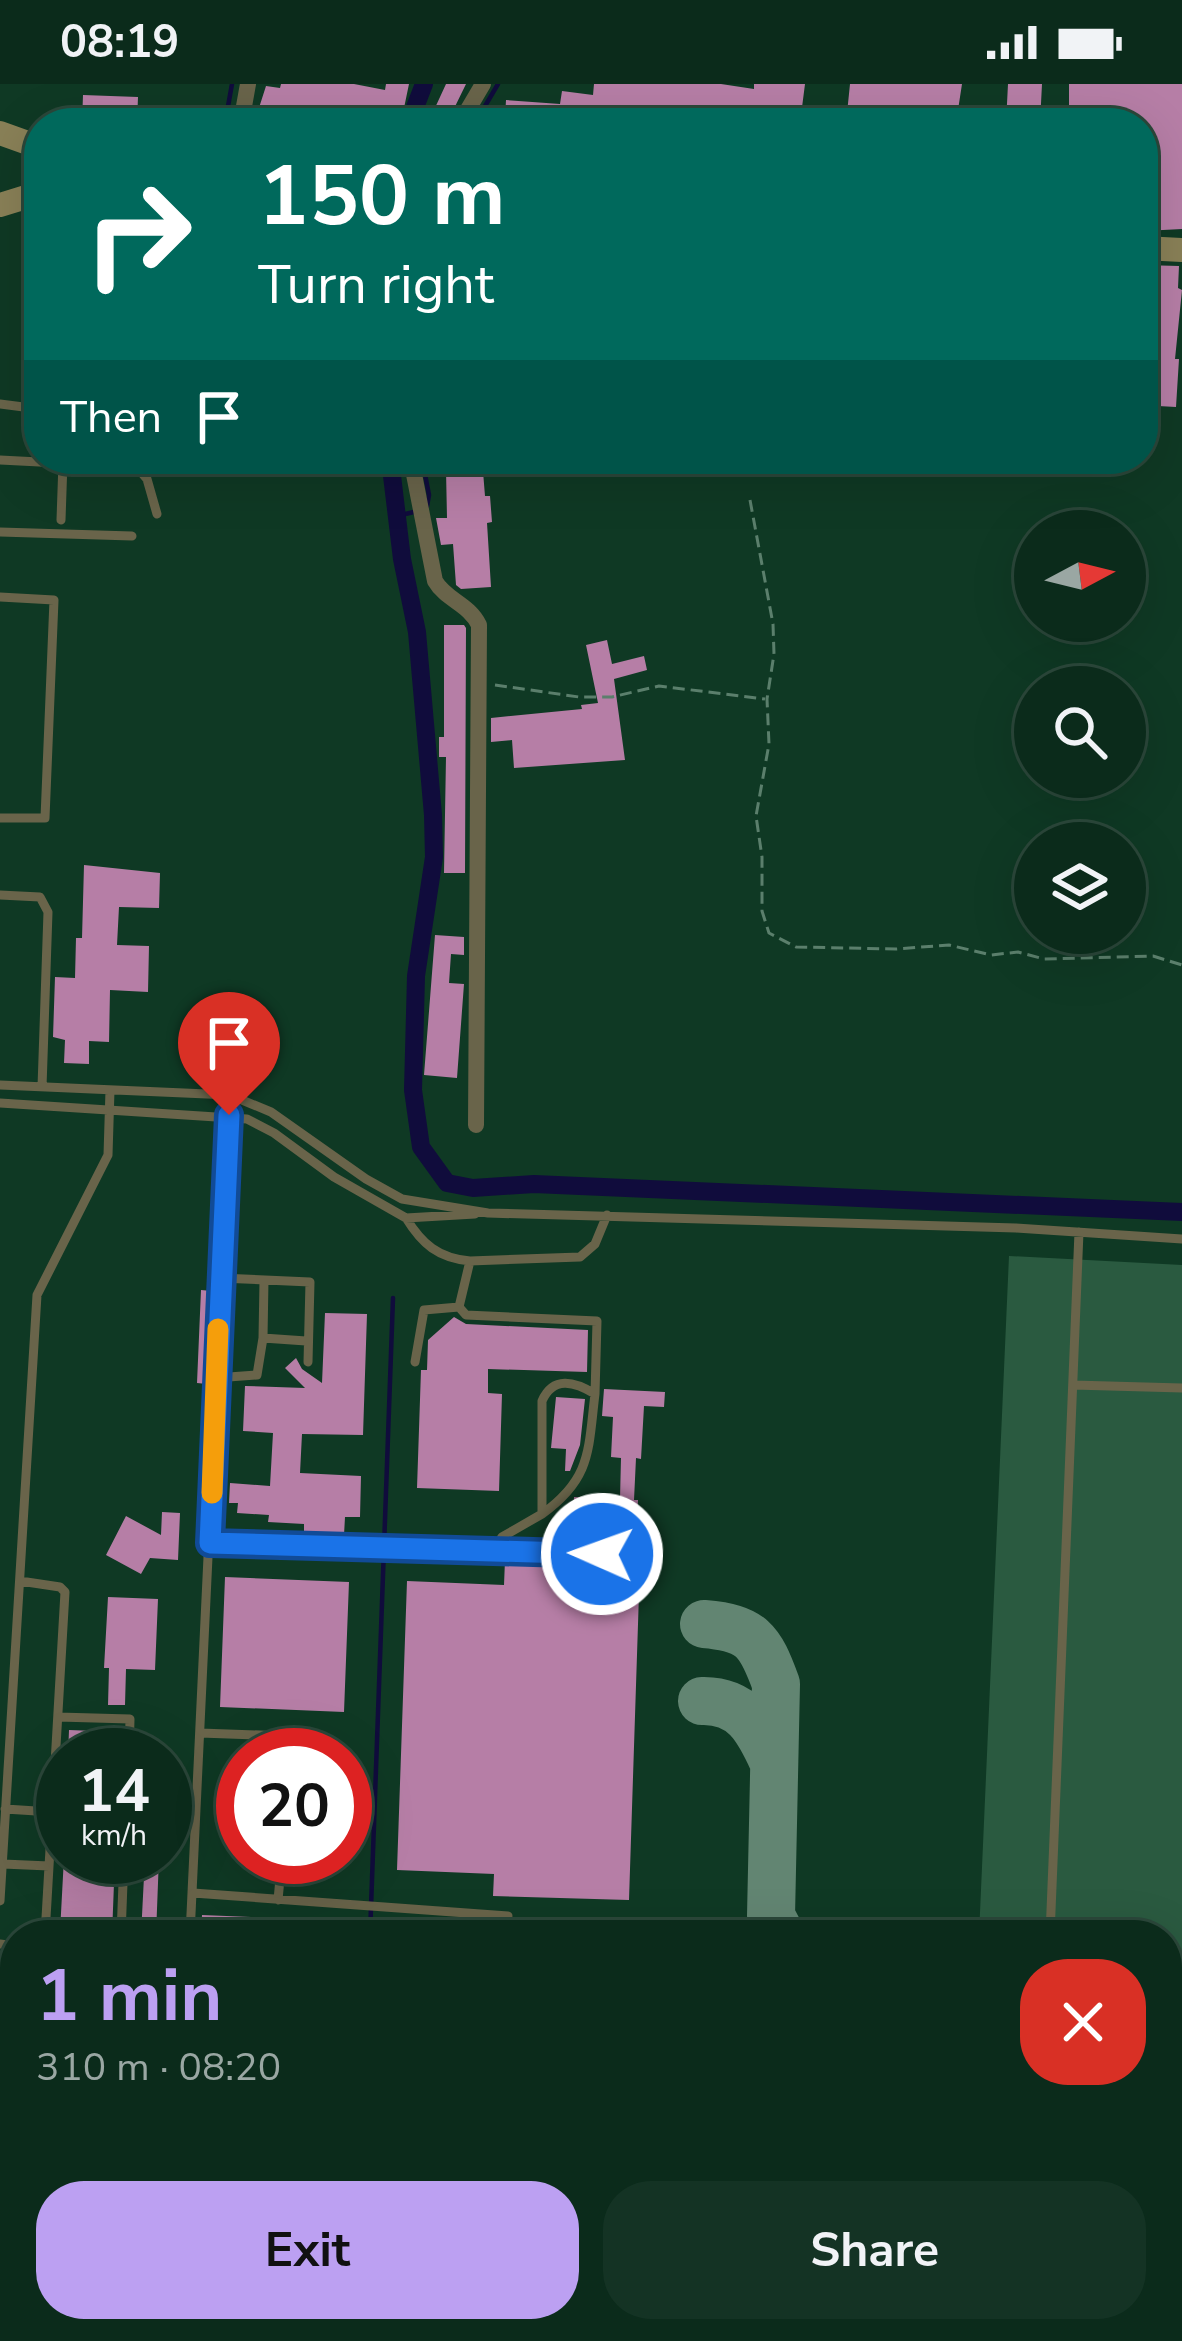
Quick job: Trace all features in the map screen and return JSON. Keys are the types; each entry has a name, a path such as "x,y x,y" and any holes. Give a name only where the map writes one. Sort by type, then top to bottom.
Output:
{"street":[{"path":"414,474 438,587 467,608 479,625 476,1125"}],"lane":[{"path":"61,520 63,474"},
{"path":"142,474 157,514"},
{"path":"0,532 132,536"},
{"path":"0,597 54,600 45,818 0,818"},
{"path":"0,895 40,897 48,912 42,1087"},
{"path":"0,1085 230,1094 271,1112 401,1199 488,1213"},
{"path":"0,1901 37,1295 108,1148 110,1090"},
{"path":"191,1920 230,1094"},
{"path":"0,1103 109,1114 229,1115 261,1125 334,1177 406,1218 428,1247 452,1259 580,1257 595,1244 607,1215"},
{"path":"406,1218 488,1213 607,1215 1182,1239"},
{"path":"1050,1920 1079,1232"},
{"path":"459,1307 470,1261"},
{"path":"220,1278 310,1282 308,1362"},
{"path":"215,1378 257,1375 264,1280"},
{"path":"416,1362 422,1313 429,1308 459,1307"},
{"path":"459,1307 466,1315 597,1321 595,1394 584,1470 562,1499 511,1530 493,1551"},
{"path":"263,1338 306,1341"},
{"path":"542,1514 542,1401 548,1388 556,1384 580,1385 595,1394"},
{"path":"1073,1385 1182,1388"},
{"path":"210,1543 636,1555"},
{"path":"20,1582 60,1587 65,1592 57,1728"},
{"path":"58,1717 130,1720 130,1728"},
{"path":"200,1733 216,1734"},
{"path":"5,1809 36,1811"},
{"path":"3,1864 36,1866"},
{"path":"46,1920 48,1884"},
{"path":"122,1920 123,1884"},
{"path":"278,1900 279,1884"},
{"path":"193,1893 508,1916"}],"path":[{"path":"750,500 773,624 774,654 766,699 769,744 756,816 765,927 778,941 796,947 949,945 991,955 1018,952 1044,959 1153,956 1182,965"},
{"path":"482,683 579,697 612,697 659,686 766,699"}],"green space":[{"path":"1009,1256 1182,1265 1182,1920 980,1920"}],"building":[{"path":"281,84 354,84 385,90 386,84 409,84 404,108 259,108 266,86 280,88"},
{"path":"446,84 466,84 454,108 435,108"},
{"path":"594,84 721,84 754,89 754,84 805,84 802,108 506,108 506,100 560,104 562,91 593,95"},
{"path":"850,84 962,84 958,108 848,108"},
{"path":"1008,84 1042,84 1041,108 1007,108"},
{"path":"1069,84 1182,84 1182,229 1158,230 1158,108 1069,108"},
{"path":"83,95 138,97 138,108 83,108"},
{"path":"1158,265 1179,266 1176,407 1158,406"},
{"path":"446,474 483,474 492,522 487,523 491,587 461,589 456,585 453,544 441,545 436,518 447,518"},
{"path":"444,625 466,628 465,873 444,873 446,757 439,757 439,737 444,737"},
{"path":"607,640 612,664 644,656 647,670 614,679 625,760 514,768 512,740 491,742 491,718 582,709 581,705 598,703 586,645"},
{"path":"84,865 160,873 159,908 119,907 117,945 149,946 148,992 110,990 109,1042 89,1041 89,1064 64,1063 65,1040 53,1037 55,977 75,978 76,938 82,938"},
{"path":"435,935 464,937 464,955 451,954 449,983 464,984 457,1078 424,1075"},
{"path":"201,1290 212,1291 207,1384 197,1383"},
{"path":"325,1313 367,1314 363,1435 302,1434 300,1473 361,1476 360,1517 345,1517 344,1535 304,1533 304,1524 268,1522 269,1515 237,1513 238,1503 229,1503 230,1483 270,1486 273,1433 243,1431 245,1386 305,1388 285,1368 296,1358 302,1369 322,1383"},
{"path":"454,1317 466,1324 588,1330 587,1372 488,1369 488,1393 502,1394 499,1491 417,1488 421,1370 427,1370 428,1340"},
{"path":"604,1389 665,1392 664,1407 644,1406 641,1459 636,1458 636,1537 572,1534 574,1497 620,1499 621,1458 611,1457 613,1417 602,1416"},
{"path":"556,1397 585,1399 580,1445 570,1471 565,1471 566,1449 551,1448"},
{"path":"162,1512 180,1513 178,1560 150,1558 141,1574 106,1555 126,1516 161,1535"},
{"path":"505,1560 640,1563 629,1900 493,1896 494,1874 397,1870 407,1581 504,1585"},
{"path":"225,1577 349,1582 344,1712 220,1707"},
{"path":"108,1597 158,1599 155,1670 126,1669 125,1705 108,1705 109,1668 104,1668"},
{"path":"63,1884 114,1884 113,1920 61,1920"},
{"path":"144,1884 158,1884 157,1920 142,1920"},
{"path":"202,1915 251,1917 251,1920 202,1920"}],"waterway":[{"path":"228,108 232,84"},
{"path":"415,108 424,84"},
{"path":"484,108 498,84"},
{"path":"392,474 417,632 433,815 434,857 416,976 413,1090 421,1147 447,1183 473,1188 534,1184 1182,1212"},
{"path":"425,474 427,506"},
{"path":"397,516 418,511"},
{"path":"371,1920 393,1298"}],"taxiway":[{"path":"704,1624 733,1629 752,1639 776,1684 773,1920"},
{"path":"702,1701 739,1711 755,1727 773,1761"}],"slow traffic":[{"path":"212,1493 218,1329"}],"route":[{"path":"229,1115 210,1543 602,1554"}]}
